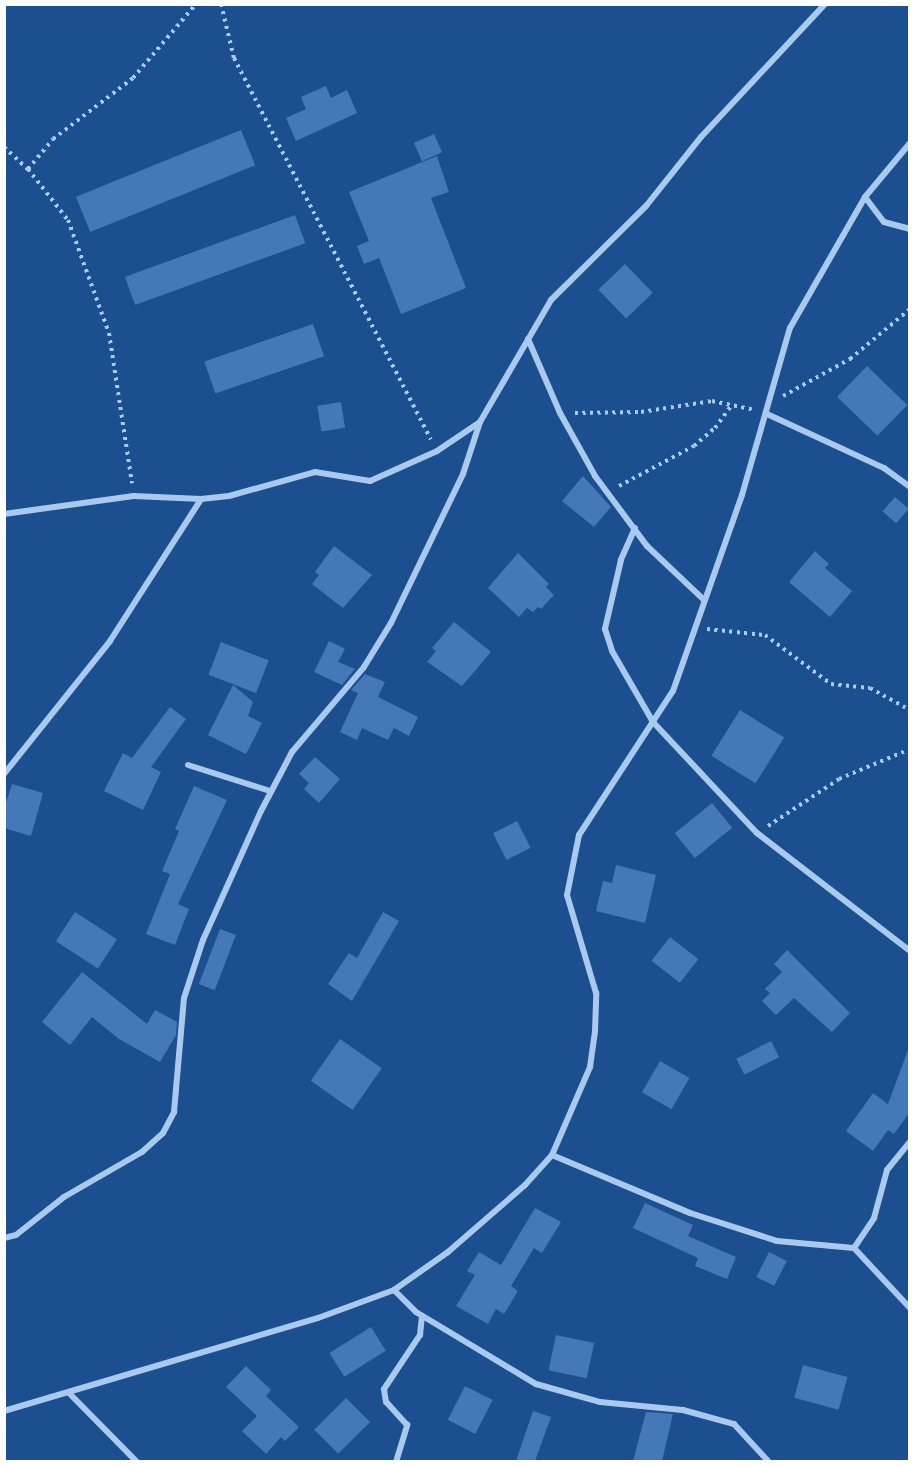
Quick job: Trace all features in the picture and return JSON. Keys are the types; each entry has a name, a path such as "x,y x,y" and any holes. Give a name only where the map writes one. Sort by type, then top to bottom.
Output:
{"street":[{"path":"4,1238 16,1235 57,1202 134,1158 163,1133 174,1112 184,998 219,901 270,791 292,752 364,667 391,623 463,474 480,422 528,339 551,300 646,206 701,137 825,4"},
{"path":"4,1411 69,1394 318,1318 394,1290 448,1252 525,1185 552,1155 590,1067 595,1031 596,993 567,895 579,835 673,691 767,414 790,328 865,197 909,143"},
{"path":"865,197 885,222 909,229"},
{"path":"528,339 560,413 607,491 655,555 703,599"},
{"path":"767,414 884,468 909,487"},
{"path":"4,514 134,496 201,499 229,496 315,472 370,481 437,451 480,422"},
{"path":"4,774 110,641 201,499"},
{"path":"635,528 621,560 605,629 612,651 653,722 757,833 909,951"},
{"path":"188,765 270,791"},
{"path":"854,1248 874,1218 887,1170 909,1142"},
{"path":"552,1155 690,1213 777,1241 854,1248 909,1308"},
{"path":"394,1290 422,1316 510,1372 564,1395 683,1410 734,1424 769,1461"},
{"path":"396,1461 407,1425 386,1402 384,1389 420,1335 422,1316"},
{"path":"69,1394 137,1461"}],"path":[{"path":"28,169 53,139 134,78 196,4"},
{"path":"221,4 234,58 437,451"},
{"path":"4,147 28,169 68,220 109,333 134,496"},
{"path":"769,404 850,359 909,310"},
{"path":"560,413 640,412 696,402 732,405 767,414"},
{"path":"607,491 654,471 694,446 714,428 732,405"},
{"path":"692,632 715,627 765,635 831,684 870,688 909,710"},
{"path":"757,833 839,779 909,749"}],"building":[{"path":"326,86 331,98 347,90 357,113 296,141 286,118 306,109 301,97"},
{"path":"241,130 255,165 90,232 76,197"},
{"path":"434,134 442,152 422,161 414,143"},
{"path":"437,156 449,192 431,198 466,288 401,314 379,258 364,264 357,246 369,241 349,192"},
{"path":"295,215 305,243 135,305 125,277"},
{"path":"625,264 653,293 626,318 598,290"},
{"path":"313,324 324,356 215,394 204,361"},
{"path":"867,366 907,405 877,436 837,397"},
{"path":"341,402 345,428 321,431 317,406"},
{"path":"583,476 611,507 594,527 562,501"},
{"path":"895,497 909,509 896,523 883,511"},
{"path":"334,546 372,575 343,608 312,584 319,575 315,572"},
{"path":"815,551 829,564 825,568 852,591 830,617 789,582"},
{"path":"518,553 549,584 546,587 554,595 541,609 538,607 533,612 527,608 519,617 488,588"},
{"path":"454,622 491,652 462,686 427,662 436,651 432,648"},
{"path":"329,641 345,649 338,662 355,669 342,685 314,672"},
{"path":"221,642 269,660 256,693 208,675"},
{"path":"365,674 385,682 378,697 418,717 409,736 394,728 388,740 362,728 357,740 340,732 358,693 351,690"},
{"path":"233,685 253,702 248,716 262,723 246,754 208,735"},
{"path":"170,707 186,719 151,767 161,772 143,810 104,791 123,753 132,758"},
{"path":"740,710 784,738 755,783 711,756"},
{"path":"315,757 340,779 319,803 304,789 309,783 299,774"},
{"path":"12,784 43,793 31,836 4,828 4,809"},
{"path":"194,786 227,800 178,904 189,909 175,945 146,934 170,874 162,871 179,831 175,829"},
{"path":"712,803 732,828 695,858 675,833"},
{"path":"517,821 531,848 507,860 493,833"},
{"path":"616,865 656,875 645,923 596,911 603,881 612,883"},
{"path":"75,912 117,939 98,969 56,941"},
{"path":"383,912 399,921 352,1001 328,984 349,953 357,958"},
{"path":"220,929 236,935 215,990 199,984"},
{"path":"670,937 698,959 680,983 652,961"},
{"path":"787,950 850,1013 832,1032 794,998 776,1015 762,1001 770,993 765,989 782,972 774,964"},
{"path":"82,972 147,1024 155,1010 177,1022 176,1035 160,1062 119,1039 92,1017 70,1045 42,1022"},
{"path":"340,1039 382,1068 353,1110 311,1081"},
{"path":"771,1041 779,1057 744,1075 736,1059"},
{"path":"908,1050 909,1113 894,1134 888,1130 873,1151 846,1131 873,1093 888,1104"},
{"path":"660,1061 689,1078 671,1109 642,1092"},
{"path":"645,1203 693,1225 688,1236 736,1257 727,1279 695,1266 698,1258 633,1228"},
{"path":"535,1208 561,1222 542,1253 534,1248 511,1286 518,1291 504,1314 496,1309 488,1324 456,1306 475,1275 467,1271 479,1252 501,1265"},
{"path":"769,1252 787,1261 774,1286 756,1277"},
{"path":"371,1327 386,1351 344,1377 329,1353"},
{"path":"556,1335 594,1343 587,1378 549,1370"},
{"path":"803,1365 847,1377 839,1410 794,1398"},
{"path":"246,1366 271,1390 266,1396 299,1427 285,1441 281,1437 266,1454 242,1431 257,1416 226,1387"},
{"path":"465,1386 493,1400 475,1434 448,1420"},
{"path":"346,1398 370,1422 338,1454 314,1430"},
{"path":"533,1411 551,1417 535,1461 516,1461"},
{"path":"646,1412 673,1414 662,1461 633,1461"}]}
